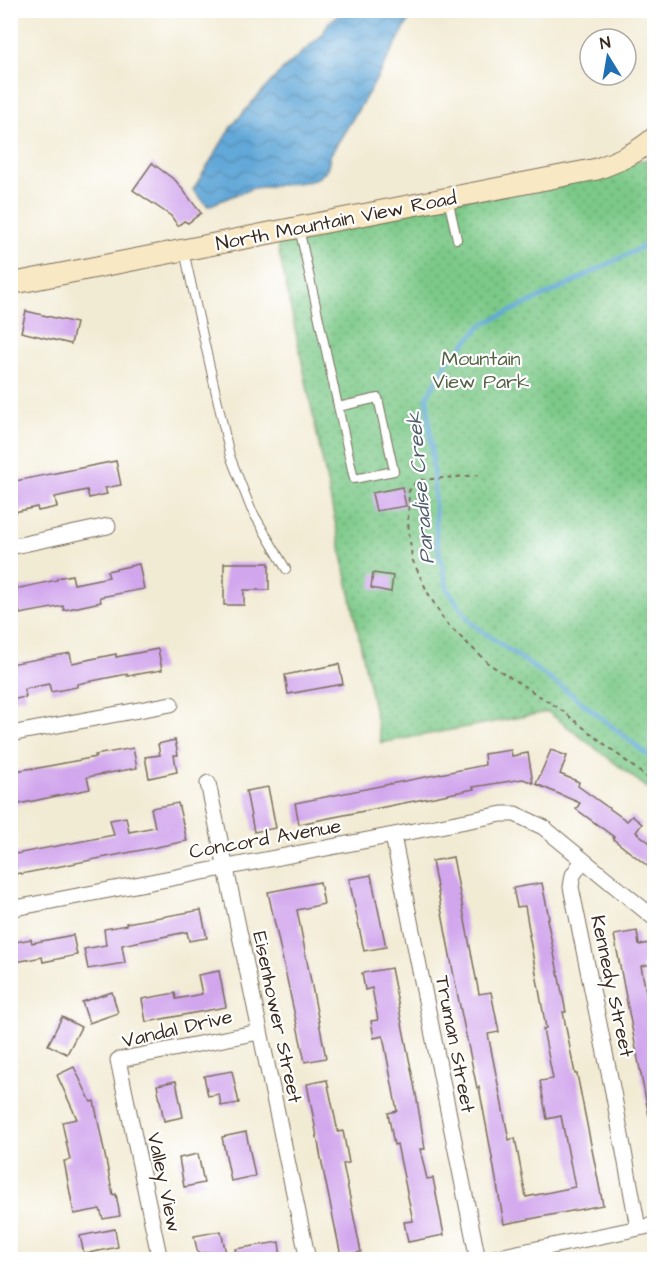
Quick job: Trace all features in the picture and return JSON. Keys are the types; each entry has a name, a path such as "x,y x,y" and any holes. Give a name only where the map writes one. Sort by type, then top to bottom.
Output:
{"street":[{"name":"North Mountain View Road","path":"10,284 597,169 625,158 654,138"},
{"path":"10,547 108,526"},
{"path":"10,734 171,704"},
{"name":"Eisenhower Street","path":"208,783 308,1260"},
{"name":"Concord Avenue","path":"10,909 502,813 515,814 543,827 583,860"},
{"name":"Truman Street","path":"393,836 478,1260"},
{"path":"583,860 654,918"},
{"name":"Kennedy Street","path":"583,860 573,875 570,886 613,1092 638,1228"},
{"name":"Vandal Drive","path":"129,1113 118,1060 260,1032"},
{"name":"Valley View","path":"129,1113 160,1260"},
{"path":"484,1260 654,1225"}],"lane":[{"path":"448,197 457,239"},
{"path":"299,227 338,407 354,479 394,471 378,398 338,407"},
{"path":"184,250 230,456 251,509 286,569"}],"path":[{"path":"478,475 424,480 414,484 409,491 408,522 412,559 428,593 445,622 489,664 560,709 654,783"}],"green space":[{"name":"Mountain View Park","path":"654,158 654,793 548,712 381,743 275,232"}],"water":[{"path":"344,11 414,11 372,87 329,157 327,169 311,181 254,188 208,206 193,190 231,127 279,73 323,34 328,23"}],"building":[{"path":"152,163 176,181 201,213 188,223 184,221 178,226 171,216 133,190"},
{"path":"26,311 76,323 71,344 21,332"},
{"path":"116,461 121,485 105,488 107,494 89,498 87,490 55,497 57,507 38,511 37,507 10,513 10,482"},
{"path":"402,487 406,506 376,511 372,493"},
{"path":"224,563 269,563 269,590 244,590 244,605 224,605"},
{"path":"139,564 144,589 100,597 101,602 64,610 63,606 20,614 15,589 72,575 74,584 109,577 107,571"},
{"path":"373,573 393,576 391,592 371,588"},
{"path":"158,649 162,670 127,676 127,674 51,692 49,684 24,689 26,697 10,700 10,664 70,653 72,663 116,654 116,657"},
{"path":"339,664 343,684 288,694 285,675"},
{"path":"175,740 178,755 174,755 177,772 149,778 145,757 160,755 158,744"},
{"path":"133,748 137,768 87,777 90,789 14,805 10,787 10,772"},
{"path":"511,750 512,756 528,753 533,783 523,779 473,787 474,789 299,824 295,803 485,765 484,754"},
{"path":"551,750 567,756 560,774 579,782 578,786 627,821 632,816 642,824 636,832 654,846 654,871 576,809 580,803 536,784"},
{"path":"268,787 276,828 254,832 246,791"},
{"path":"178,803 187,841 10,875 10,855 114,835 110,820 126,817 129,832 155,827 151,808"},
{"path":"453,857 479,994 491,992 499,1032 488,1034 509,1140 515,1138 526,1197 575,1187 561,1116 547,1119 540,1081 553,1079 543,1029 546,1028 525,906 517,907 513,888 542,883 566,1012 563,1012 603,1205 504,1224 479,1087 477,1088 432,861"},
{"path":"371,875 386,947 364,951 349,879"},
{"path":"320,882 324,904 297,910 326,1058 305,1062 268,892"},
{"path":"201,910 207,938 189,941 187,932 122,945 125,963 88,969 84,949 106,945 104,929"},
{"path":"637,931 639,945 654,942 654,964 641,966 654,1034 654,1116 649,1116 614,935"},
{"path":"73,935 77,955 43,962 42,957 10,963 10,943 31,939 32,943"},
{"path":"391,968 425,1149 420,1149 427,1179 433,1178 444,1235 408,1242 404,1222 413,1221 388,1113 397,1111 383,1036 374,1038 371,1021 378,1020 372,988 365,990 362,973"},
{"path":"219,971 226,1007 146,1022 142,999 175,993 176,999 202,994 198,975"},
{"path":"112,992 118,1013 89,1023 82,1002"},
{"path":"62,1017 81,1027 67,1054 48,1045"},
{"path":"74,1067 91,1102 94,1101 113,1195 116,1194 120,1216 103,1219 100,1209 74,1214 64,1161 70,1160 62,1122 77,1119 57,1075"},
{"path":"232,1071 239,1103 221,1106 219,1094 208,1096 204,1076"},
{"path":"327,1080 338,1132 343,1131 349,1163 343,1164 361,1252 341,1256 307,1084"},
{"path":"176,1081 183,1117 164,1121 157,1085"},
{"path":"246,1132 255,1176 231,1181 222,1137"},
{"path":"198,1154 204,1183 184,1187 179,1158"},
{"path":"115,1229 118,1247 84,1254 80,1236"},
{"path":"221,1231 226,1253 211,1256 210,1252 198,1254 194,1236"},
{"path":"279,1242 281,1260 237,1260 235,1249"}],"waterway":[{"name":"Paradise Creek","path":"654,241 483,324 447,362 427,397 437,543 448,590 471,623 574,696 654,760"}]}
